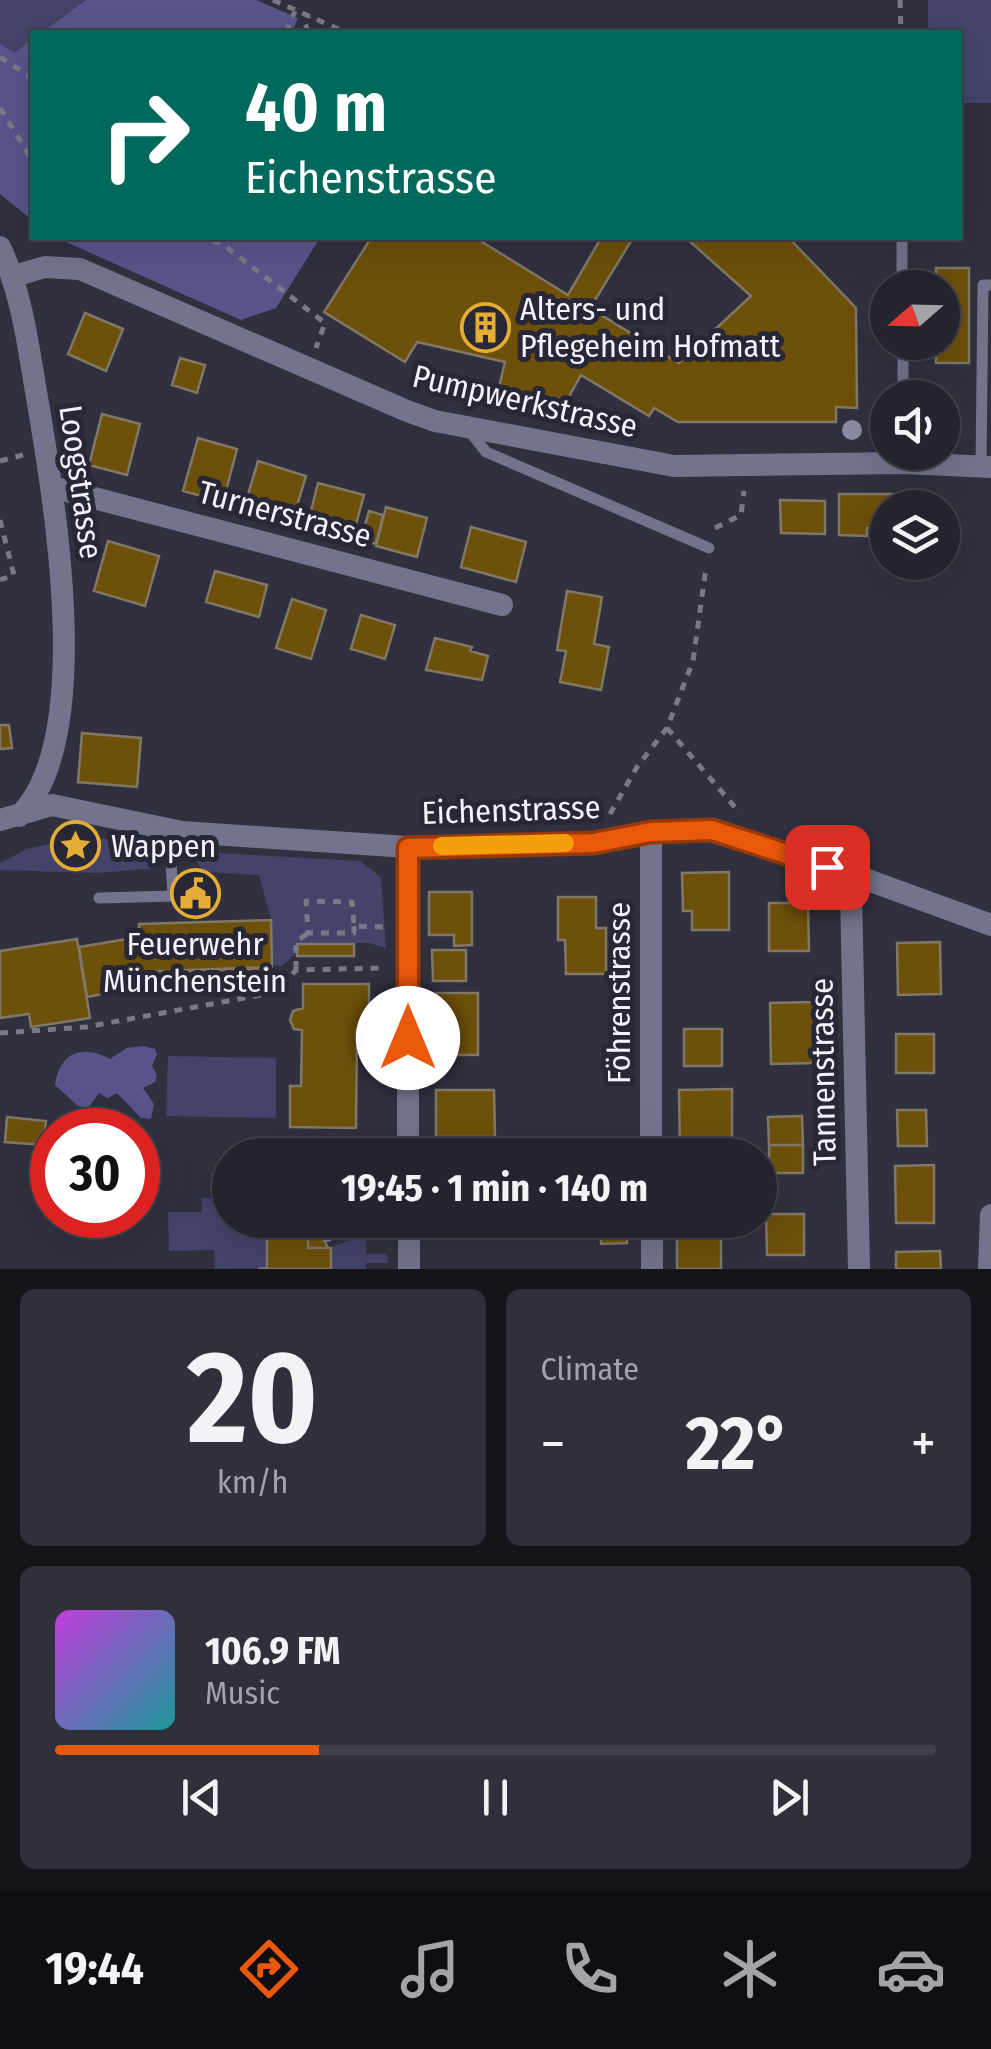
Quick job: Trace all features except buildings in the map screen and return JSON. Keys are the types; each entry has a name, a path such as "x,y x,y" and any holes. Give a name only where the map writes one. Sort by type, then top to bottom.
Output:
{"street":[{"name":"Loogstrasse","path":"0,247 14,276 52,487 63,603 62,671 49,765 32,803 11,816 0,833"},
{"name":"Pumpwerkstrasse","path":"14,276 45,267 80,269 435,421 674,466 746,467 870,460"},
{"name":"Pumpwerkstrasse","path":"960,464 986,467"},
{"name":"Turnerstrasse","path":"52,487 502,605"},
{"name":"Eichenstrasse","path":"11,816 52,805 169,830 408,848 594,843 651,832 712,830 854,875 991,925"},
{"name":"Föhrenstrasse","path":"651,832 652,1138"},
{"path":"408,848 408,1138"},
{"name":"Tannenstrasse","path":"854,875 859,1269"},
{"path":"990,1269 991,1215"},
{"path":"409,1238 409,1269"},
{"path":"652,1238 652,1269"}],"lane":[{"path":"902,240 902,270"},
{"path":"986,467 983,285 991,285"},
{"path":"466,426 486,452 709,548"},
{"path":"99,898 173,896 169,830"}],"path":[{"path":"274,0 341,30"},
{"path":"900,0 900,30"},
{"path":"287,30 295,10"},
{"path":"307,30 305,24 310,16"},
{"path":"0,57 30,77"},
{"path":"0,108 30,157"},
{"path":"221,240 324,323 310,369"},
{"path":"594,843 637,767 667,728 693,662 709,548 716,528 741,515 746,467"},
{"path":"0,520 14,575 0,580"},
{"path":"667,728 773,852"},
{"path":"0,1033 86,1028 277,992 296,970 296,942 308,933 354,933 352,902 306,901 308,933"},
{"path":"354,926 408,927"},
{"path":"296,970 408,967"},
{"path":"323,1240 333,1238"}],"shaded area":[{"path":"0,0 86,0 45,30 30,30 30,41 15,52 0,44"},
{"path":"86,0 256,0 298,18 293,30 45,30"},
{"path":"928,0 991,0 991,103 962,103 962,30 928,30"},
{"path":"30,41 30,218 0,194 0,44 15,52"},
{"path":"61,240 319,240 276,308 241,320"},
{"path":"72,839 157,845 162,854 158,868 97,873 0,870 0,863 27,849"},
{"path":"200,852 360,861 381,877 386,948 369,943 294,943 294,955 281,967 272,964 271,920 259,875 203,872 196,860"},
{"path":"127,1048 155,1049 155,1082 143,1088 153,1108 131,1108 117,1093 107,1098 99,1093 88,1108 78,1106 55,1085 62,1065 74,1054 90,1052 110,1059"},
{"path":"168,1056 276,1058 276,1118 166,1116"},
{"path":"202,1198 212,1198 212,1238 267,1238 267,1268 215,1269 214,1250 169,1251 168,1212 202,1212"},
{"path":"366,1238 366,1254 387,1254 388,1263 366,1263 366,1269 331,1269 328,1248"}],"slow traffic":[{"path":"442,846 565,843"}],"place":[{"name":"Alters- und Pflegeheim Hofmatt","path":"485,327"},
{"name":"Wappen","path":"76,846"},
{"name":"Feuerwehr Münchenstein","path":"195,894"}],"route":[{"path":"408,1038 408,848 594,843 651,832 712,830 827,867"}]}
